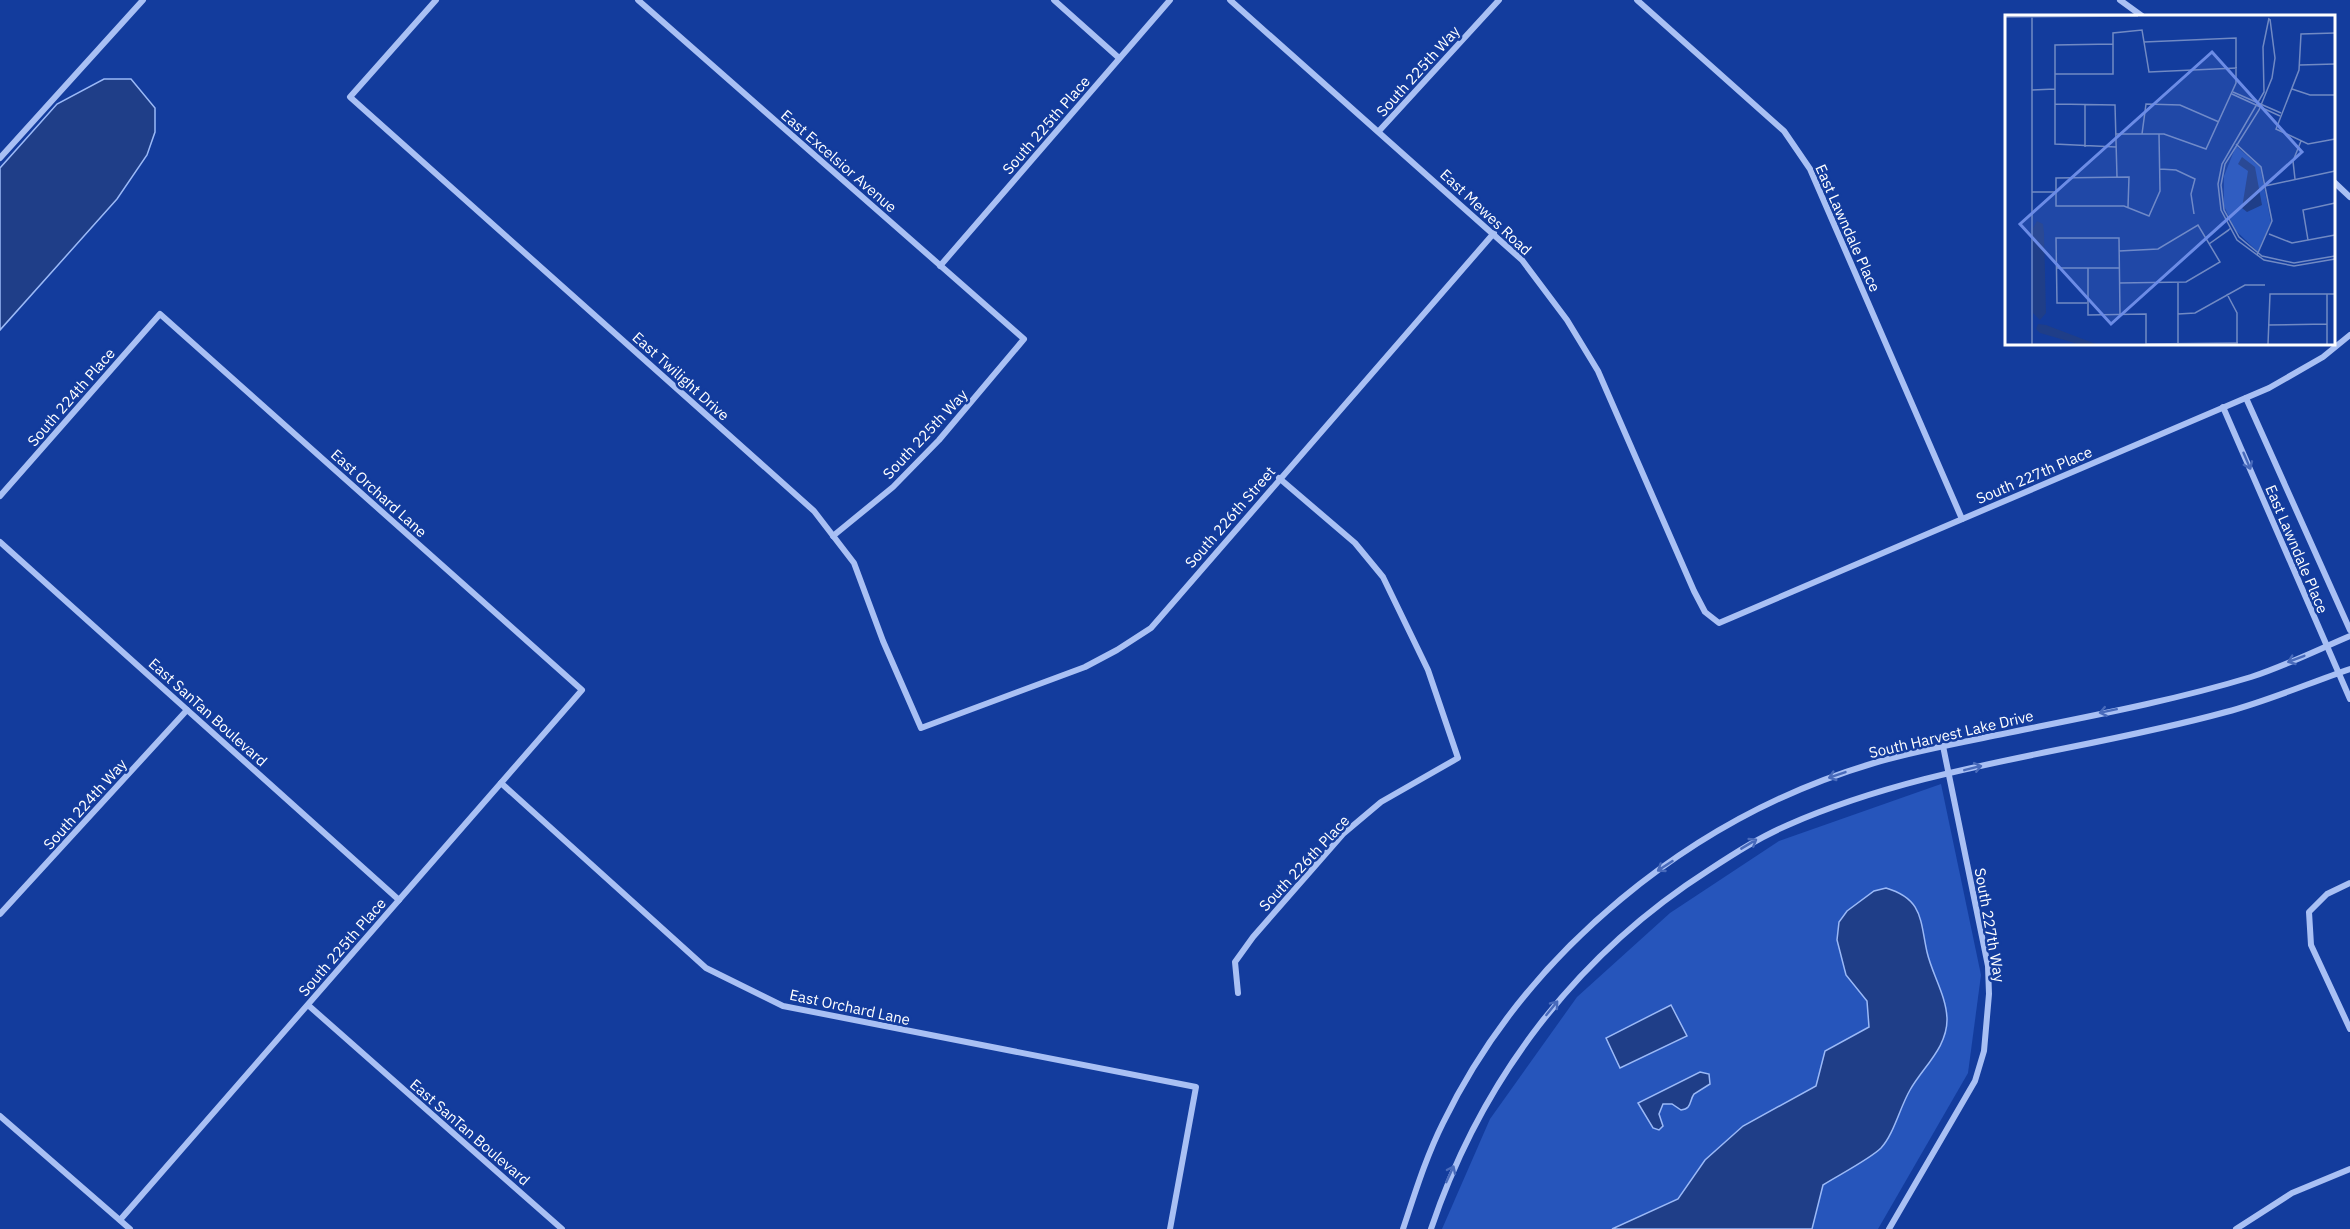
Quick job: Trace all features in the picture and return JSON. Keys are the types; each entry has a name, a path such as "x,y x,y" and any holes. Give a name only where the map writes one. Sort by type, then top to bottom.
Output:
{"street":[{"path":"0,158 143,0"},
{"name":"East Twilight Drive","path":"436,0 350,97 814,511 854,563 883,641 921,728"},
{"name":"East Excelsior Avenue","path":"638,0 1024,339"},
{"path":"1054,0 1119,58"},
{"name":"South 225th Place","path":"940,266 1170,0"},
{"name":"East Mewes Road","path":"1230,0 1522,260 1568,320 1598,371 1694,591 1705,612 1719,623"},
{"name":"South 225th Way","path":"1379,131 1498,0"},
{"name":"East Lawndale Place","path":"1637,0 1784,131 1810,169 1962,519"},
{"path":"2120,0 2141,15"},
{"path":"2335,183 2350,197"},
{"name":"South 226th Street","path":"921,728 1085,667 1151,628 1494,233"},
{"name":"South 224th Place","path":"0,496 160,314"},
{"name":"East Orchard Lane","path":"160,314 582,690"},
{"name":"South 227th Place","path":"1719,623 2269,388 2323,357 2350,335"},
{"name":"South 225th Way","path":"833,536 893,487 939,440 1024,339"},
{"name":"East Lawndale Place","path":"2246,398 2350,630"},
{"name":"East Lawndale Place","path":"2223,407 2350,699"},
{"name":"South 226th Place","path":"1238,993 1235,962 1253,937 1342,834 1382,802 1458,758 1428,670 1383,577 1356,543 1279,478"},
{"name":"East SanTan Boulevard","path":"0,542 399,900"},
{"name":"South Harvest Lake Drive","path":"1403,1229 1421,1173 1443,1123 1467,1078 1520,1002 1586,930 1647,877 1737,821 1822,780 1873,763 1943,746 2164,699 2251,676 2350,636"},
{"path":"1431,1229 1446,1185 1489,1098 1535,1029 1566,991 1631,928 1687,884 1756,840 1818,813 1910,782 2227,712 2350,669"},
{"name":"South 225th Place","path":"120,1220 582,690"},
{"name":"South 224th Way","path":"0,914 187,710"},
{"name":"South 227th Way","path":"1890,1229 1975,1081 1984,1051 1989,994 1988,966 1943,746"},
{"name":"East Orchard Lane","path":"501,783 706,968 783,1006 1196,1087 1170,1229"},
{"path":"2350,883 2327,894 2309,912 2311,945 2350,1029"},
{"name":"East SanTan Boulevard","path":"308,1005 562,1229"},
{"path":"0,1116 130,1229"},
{"path":"2236,1229 2292,1193 2350,1169"}],"shaded area":[{"path":"104,79 131,79 155,108 155,132 147,155 117,199 0,330 0,168 57,104"},
{"path":"1941,784 1981,975 1968,1073 1878,1229 1442,1229 1490,1119 1577,997 1670,913 1779,841"},
{"path":"1886,888 1907,898 1918,912 1929,960 1944,1001 1947,1018 1939,1047 1906,1097 1886,1142 1862,1162 1823,1185 1812,1229 1612,1229 1678,1199 1705,1160 1743,1126 1816,1086 1825,1051 1869,1027 1867,1001 1846,975 1837,940 1839,922 1847,911 1874,891"},
{"path":"1671,1005 1687,1036 1620,1068 1606,1038"},
{"path":"1700,1072 1709,1074 1710,1084 1694,1094 1689,1106 1685,1109 1681,1110 1672,1104 1663,1104 1659,1114 1663,1126 1659,1130 1653,1128 1638,1103"}]}
